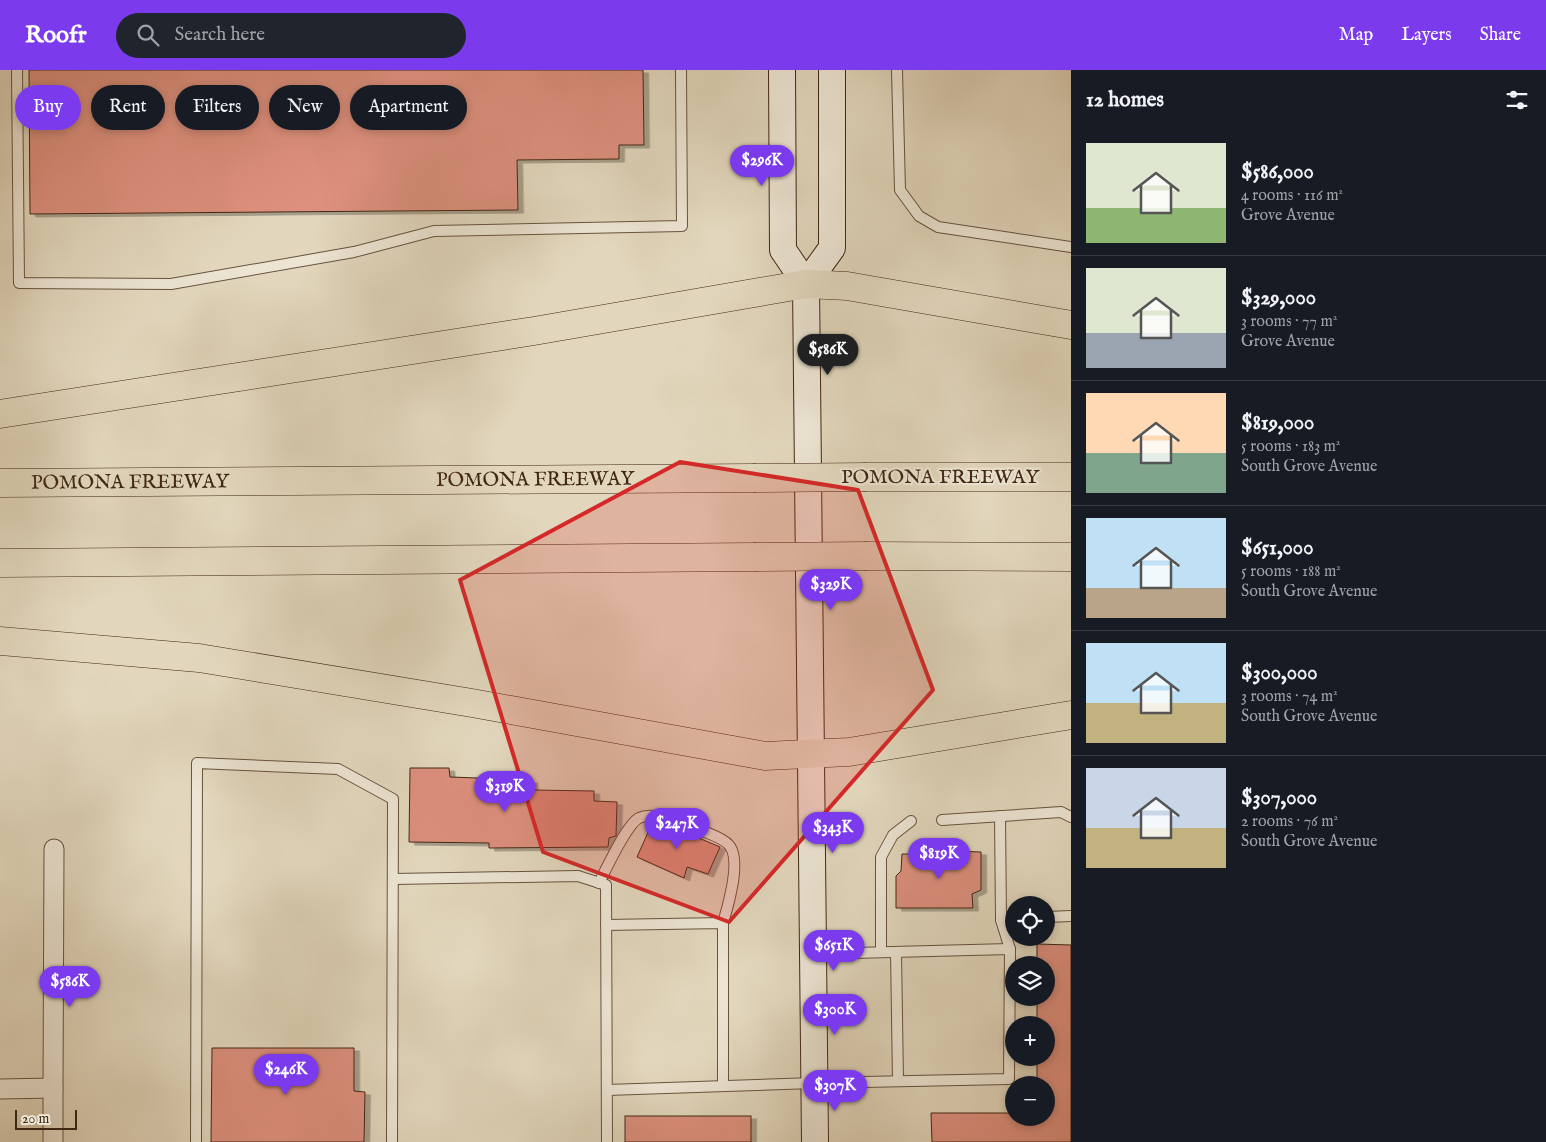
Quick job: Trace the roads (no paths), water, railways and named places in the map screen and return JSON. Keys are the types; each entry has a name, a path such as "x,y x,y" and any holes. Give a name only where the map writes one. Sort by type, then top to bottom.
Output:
{"highway":[{"path":"0,414 524,333 806,284 846,286 1071,326"},
{"name":"POMONA FREEWAY","path":"0,483 1071,477"},
{"path":"0,562 867,556 1071,557"},
{"path":"0,641 199,658 472,703 765,756 849,752 1071,715"}],"main road":[{"path":"782,70 784,250 806,284 815,1142"},
{"path":"806,284 832,248 832,70"}],"street":[{"path":"53,1142 54,849"},
{"path":"0,1088 53,1088"}],"lane":[{"path":"17,70 19,283 142,284 171,284 344,254 434,231 682,226 681,70"},
{"path":"898,70 900,190 918,216 938,227 1071,247"},
{"path":"196,1142 197,763 338,768 393,799 392,1142"},
{"path":"942,820 1061,812 1071,817"},
{"path":"599,883 628,828 638,818 652,815 717,837 729,845 734,854 734,878 730,902 723,924 723,1086"},
{"path":"607,1090 814,1082 1009,1079 1010,949 1001,920 1000,816"},
{"path":"881,952 881,857 893,835 911,820"},
{"path":"393,879 578,876 606,885 607,1142"},
{"path":"1055,917 1071,916"},
{"path":"1001,920 1005,920"},
{"path":"606,925 723,924"},
{"path":"813,954 1010,949"},
{"path":"896,952 898,1081"}]}
